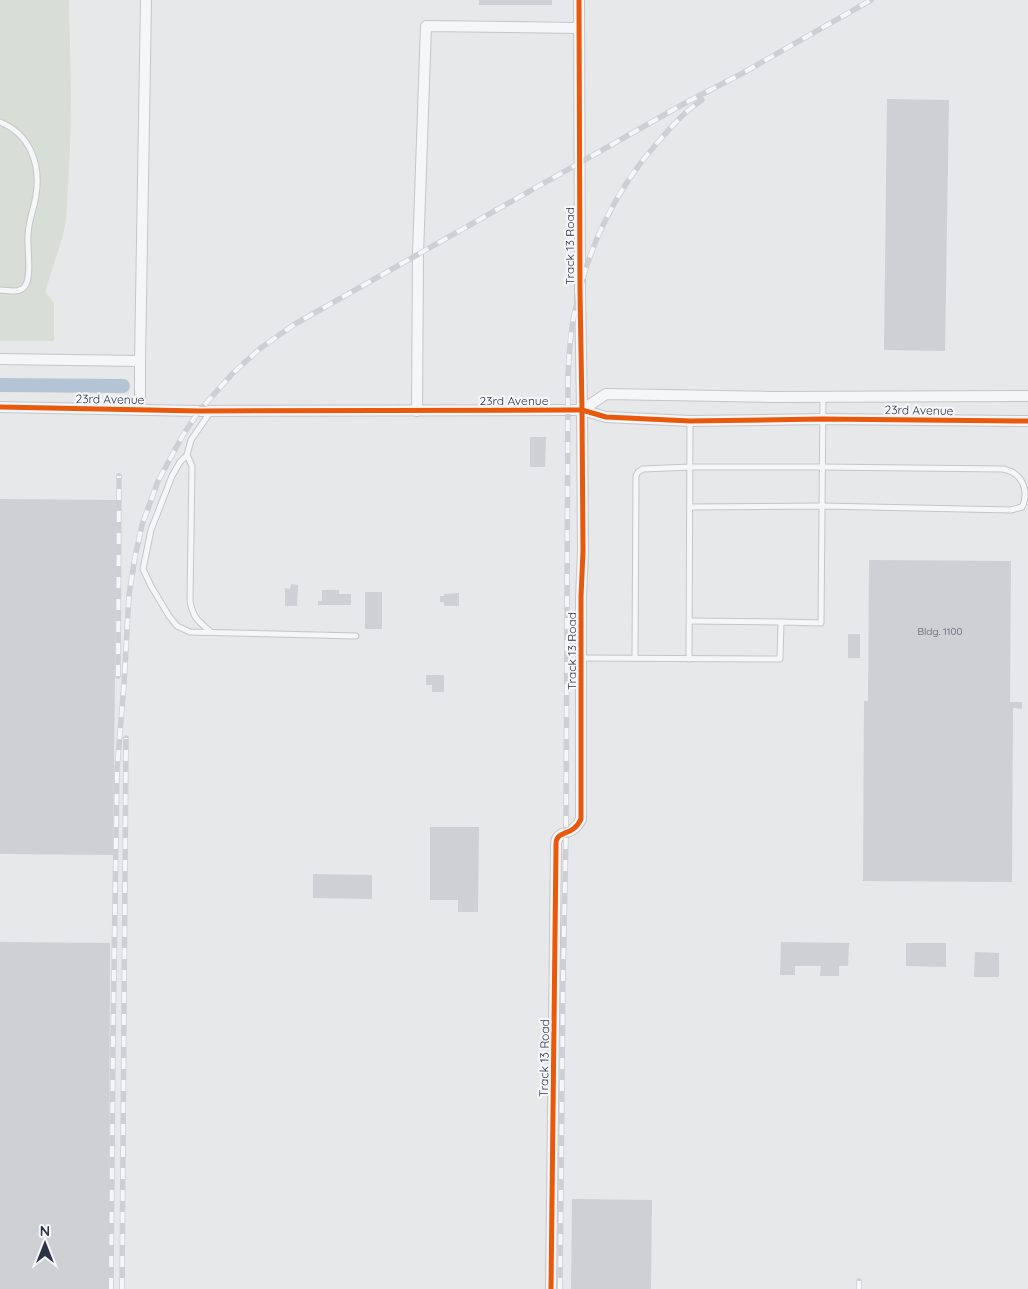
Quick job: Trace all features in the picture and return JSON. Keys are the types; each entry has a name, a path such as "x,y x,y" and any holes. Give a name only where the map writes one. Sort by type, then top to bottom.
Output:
{"street":[{"path":"140,410 146,0"},
{"name":"Track 13 Road","path":"552,1289 556,839 561,834 578,826 581,819 583,551 579,0"},
{"path":"416,411 418,254 426,26 578,28"},
{"path":"0,359 140,360"},
{"name":"23rd Avenue","path":"582,410 606,394 773,397 1028,396"},
{"name":"23rd Avenue","path":"0,407 212,411 582,410 606,417 690,420 1028,421"}],"lane":[{"path":"0,122 12,127 20,134 32,153 37,165 37,192 28,234 28,279 21,290 0,290"},
{"path":"690,621 820,623 823,396"},
{"path":"212,411 191,440 187,455 180,462 163,496 151,530 143,568 151,586 169,616 177,626 190,632 356,636"},
{"path":"689,659 690,420"},
{"path":"187,455 192,466 190,601 192,613 199,623 211,632"},
{"path":"635,658 636,476 638,472 650,468 691,467 822,466 1003,469 1014,472 1022,480 1026,501 1022,507 1011,510 822,506 690,507"},
{"path":"581,658 780,659 782,622"}],"shaded area":[{"path":"0,0 69,0 71,95 66,220 45,292 54,303 54,341 0,341"}],"building":[{"path":"479,0 552,0 552,5 479,5"},
{"path":"887,99 949,100 945,351 884,350"},
{"path":"530,437 546,437 545,467 530,467"},
{"path":"0,499 117,500 113,855 0,854"},
{"path":"869,560 1011,561 1010,702 1022,702 1022,709 1013,708 1012,882 863,881 864,701 868,701"},
{"path":"291,584 298,585 297,606 285,606 285,588 290,589"},
{"path":"322,590 339,590 339,594 351,594 351,605 318,605 318,601 322,601"},
{"path":"365,592 382,592 382,629 365,629"},
{"path":"459,593 459,606 444,606 444,602 440,602 440,596 444,596 444,594"},
{"path":"848,634 860,634 860,658 848,658"},
{"path":"426,675 444,675 444,692 432,692 432,685 426,685"},
{"path":"430,827 479,827 478,912 458,912 458,900 430,900"},
{"path":"313,874 372,875 372,899 313,898"},
{"path":"0,942 110,943 109,1289 0,1289"},
{"path":"781,942 849,943 848,966 839,966 839,976 820,976 821,966 795,966 795,975 780,975"},
{"path":"906,943 946,943 946,967 906,966"},
{"path":"975,952 999,953 999,977 974,977"},
{"path":"572,1199 652,1200 651,1289 571,1289"}],"waterway":[{"path":"0,385 123,386"}],"railway":[{"path":"111,1289 117,770 129,595 142,525 158,481 183,435 199,411 233,373 262,347 295,324 871,0"},
{"path":"560,1289 566,833 569,351 573,319 587,265 595,243 616,200 643,160 658,142 684,114 702,100"},
{"path":"118,676 119,476"},
{"path":"122,1289 126,738"},
{"path":"859,1281 859,1289"}],"cycle path":[{"path":"551,1289 556,843 559,836 575,828 581,819 581,597 583,551 579,0"},
{"path":"0,407 199,411 582,410 606,417 690,421 822,419 1028,421"}]}
